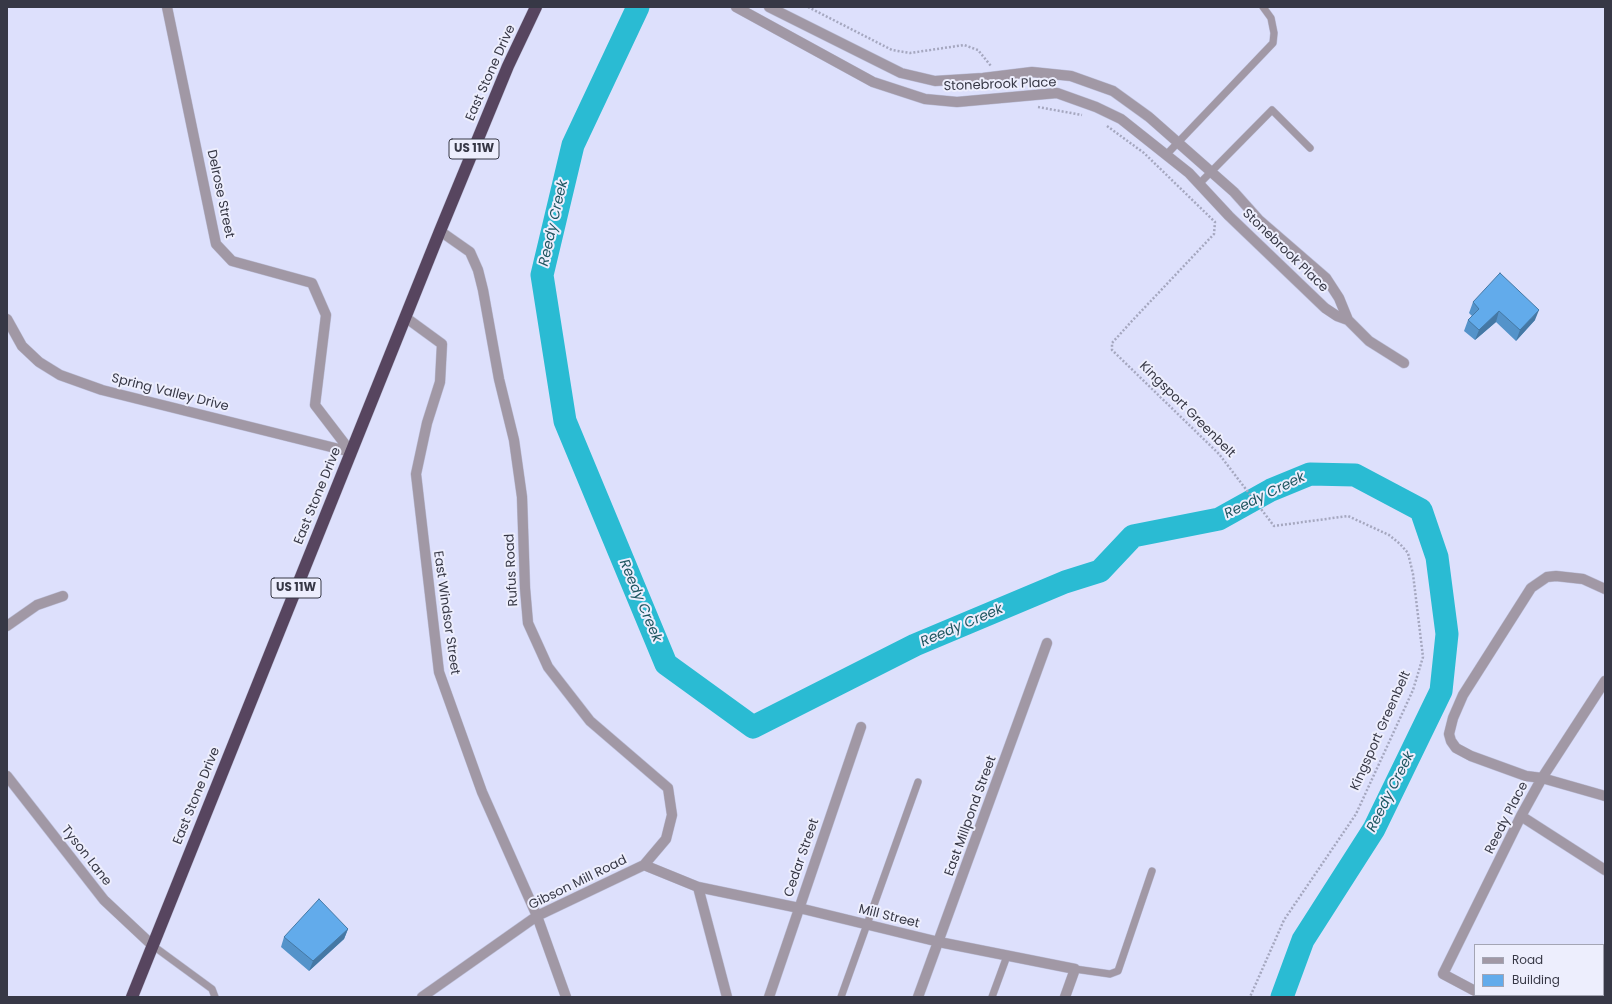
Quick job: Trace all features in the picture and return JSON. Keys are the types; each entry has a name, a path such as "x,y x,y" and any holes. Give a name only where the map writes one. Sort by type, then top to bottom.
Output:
{"highway":[{"name":"East Stone Drive","path":"132,997 440,231 508,66 536,7"}],"street":[{"name":"Delrose Street","path":"167,7 216,244 232,261 312,283 326,314 315,405 351,452"},
{"name":"Stonebrook Place","path":"736,7 873,82 925,100 957,102 1057,93 1096,107 1121,119 1189,173 1229,216 1325,308 1337,316 1348,320"},
{"name":"Stonebrook Place","path":"770,7 901,73 935,81 1032,72 1071,76 1113,91 1149,117 1234,192 1259,220 1326,278 1339,298 1348,320 1369,341 1404,363"},
{"name":"Rufus Road","path":"440,231 470,252 478,270 483,290 499,379 514,440 522,497 528,623 548,667 590,721 668,788 672,815 666,839 644,865"},
{"name":"East Windsor Street","path":"405,317 442,344 440,382 427,423 416,474 439,672 482,792 537,916"},
{"name":"Spring Valley Drive","path":"7,319 22,346 38,362 60,375 102,390 351,452"},
{"path":"1605,590 1584,579 1556,576 1547,577 1531,588 1463,695 1453,718 1449,734 1451,741 1456,748 1471,756 1526,776 1542,778 1605,796"},
{"path":"7,626 37,605 63,596"},
{"name":"East Millpond Street","path":"918,997 1047,643"},
{"name":"Reedy Place","path":"1474,991 1444,974 1521,816 1542,778 1605,681"},
{"name":"Cedar Street","path":"769,997 862,727"},
{"name":"Tyson Lane","path":"7,776 104,900 152,945"},
{"path":"1521,816 1605,870"},
{"name":"Gibson Mill Road","path":"422,997 537,916 644,865 698,887"},
{"path":"698,887 727,997"},
{"name":"Mill Street","path":"698,887 799,908 939,942 1075,969"},
{"path":"537,916 566,997"},
{"path":"1065,997 1075,969"}],"lane":[{"path":"1166,154 1273,43 1274,32 1271,18 1263,7"},
{"path":"1199,184 1272,110 1310,148"},
{"path":"841,997 918,782"},
{"path":"1075,969 1110,974 1118,971 1152,871"},
{"path":"152,945 212,989 215,997"},
{"path":"992,997 1007,956"}],"path":[{"path":"808,7 892,50 910,53 964,45 978,50 989,60 997,76"},
{"path":"1033,106 1087,116"},
{"name":"Kingsport Greenbelt","path":"1105,125 1144,153 1215,222 1214,234 1112,343 1112,350 1219,454 1274,526 1348,516 1389,535 1408,553 1411,567 1422,657 1413,690 1356,814 1284,920 1250,997"}],"building":[{"path":"1500,273 1539,310 1520,330 1499,311 1479,330 1468,320 1479,309 1473,302"},
{"path":"319,899 348,929 313,961 284,937"}],"waterway":[{"name":"Reedy Creek","path":"638,7 573,145 542,275 565,421 666,664 753,727 915,645 1065,582 1100,571 1133,536 1219,519 1271,490 1310,474 1355,475 1421,510 1437,557 1447,634 1441,691 1374,829 1303,940 1282,997"}]}
